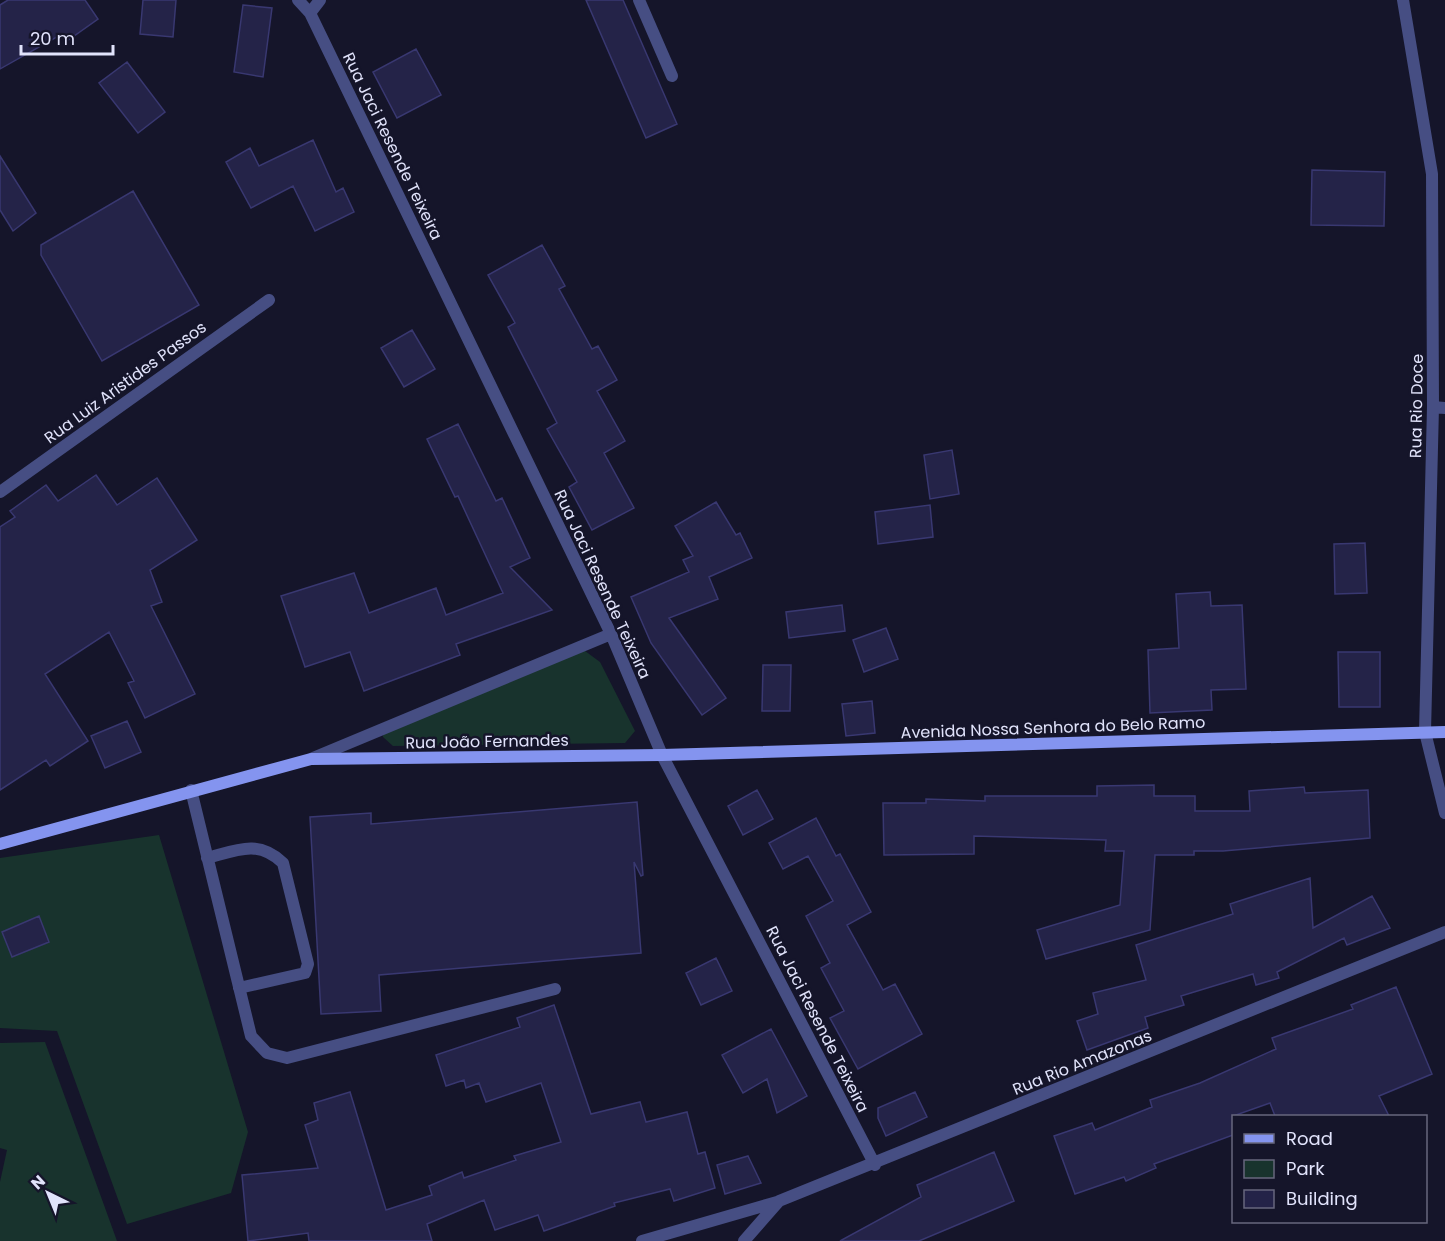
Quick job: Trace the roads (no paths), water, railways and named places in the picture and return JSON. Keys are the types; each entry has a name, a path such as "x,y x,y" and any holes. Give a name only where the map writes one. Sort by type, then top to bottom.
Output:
{"street":[{"name":"Rua Jaci Resende Teixeira","path":"298,0 310,13 611,634 662,755 875,1165"},
{"path":"310,13 320,0"},
{"path":"639,0 672,76"},
{"name":"Rua Rio Doce","path":"1403,0 1432,174 1439,408 1425,732 1445,813"},
{"name":"Rua Luiz Aristides Passos","path":"0,492 268,300"},
{"name":"Rua João Fernandes","path":"0,844 190,790 312,759 611,634"},
{"name":"Avenida Nossa Senhora do Belo Ramo","path":"662,755 1445,732"},
{"name":"Rua João Fernandes","path":"312,759 662,755"},
{"path":"190,790 251,1036 267,1053 287,1058 555,989"},
{"path":"207,858 251,847 271,851 283,863 308,964 305,973 239,988"},
{"name":"Rua Rio Amazonas","path":"744,1241 778,1201 875,1165 1445,932"},
{"path":"642,1241 778,1201"}]}
